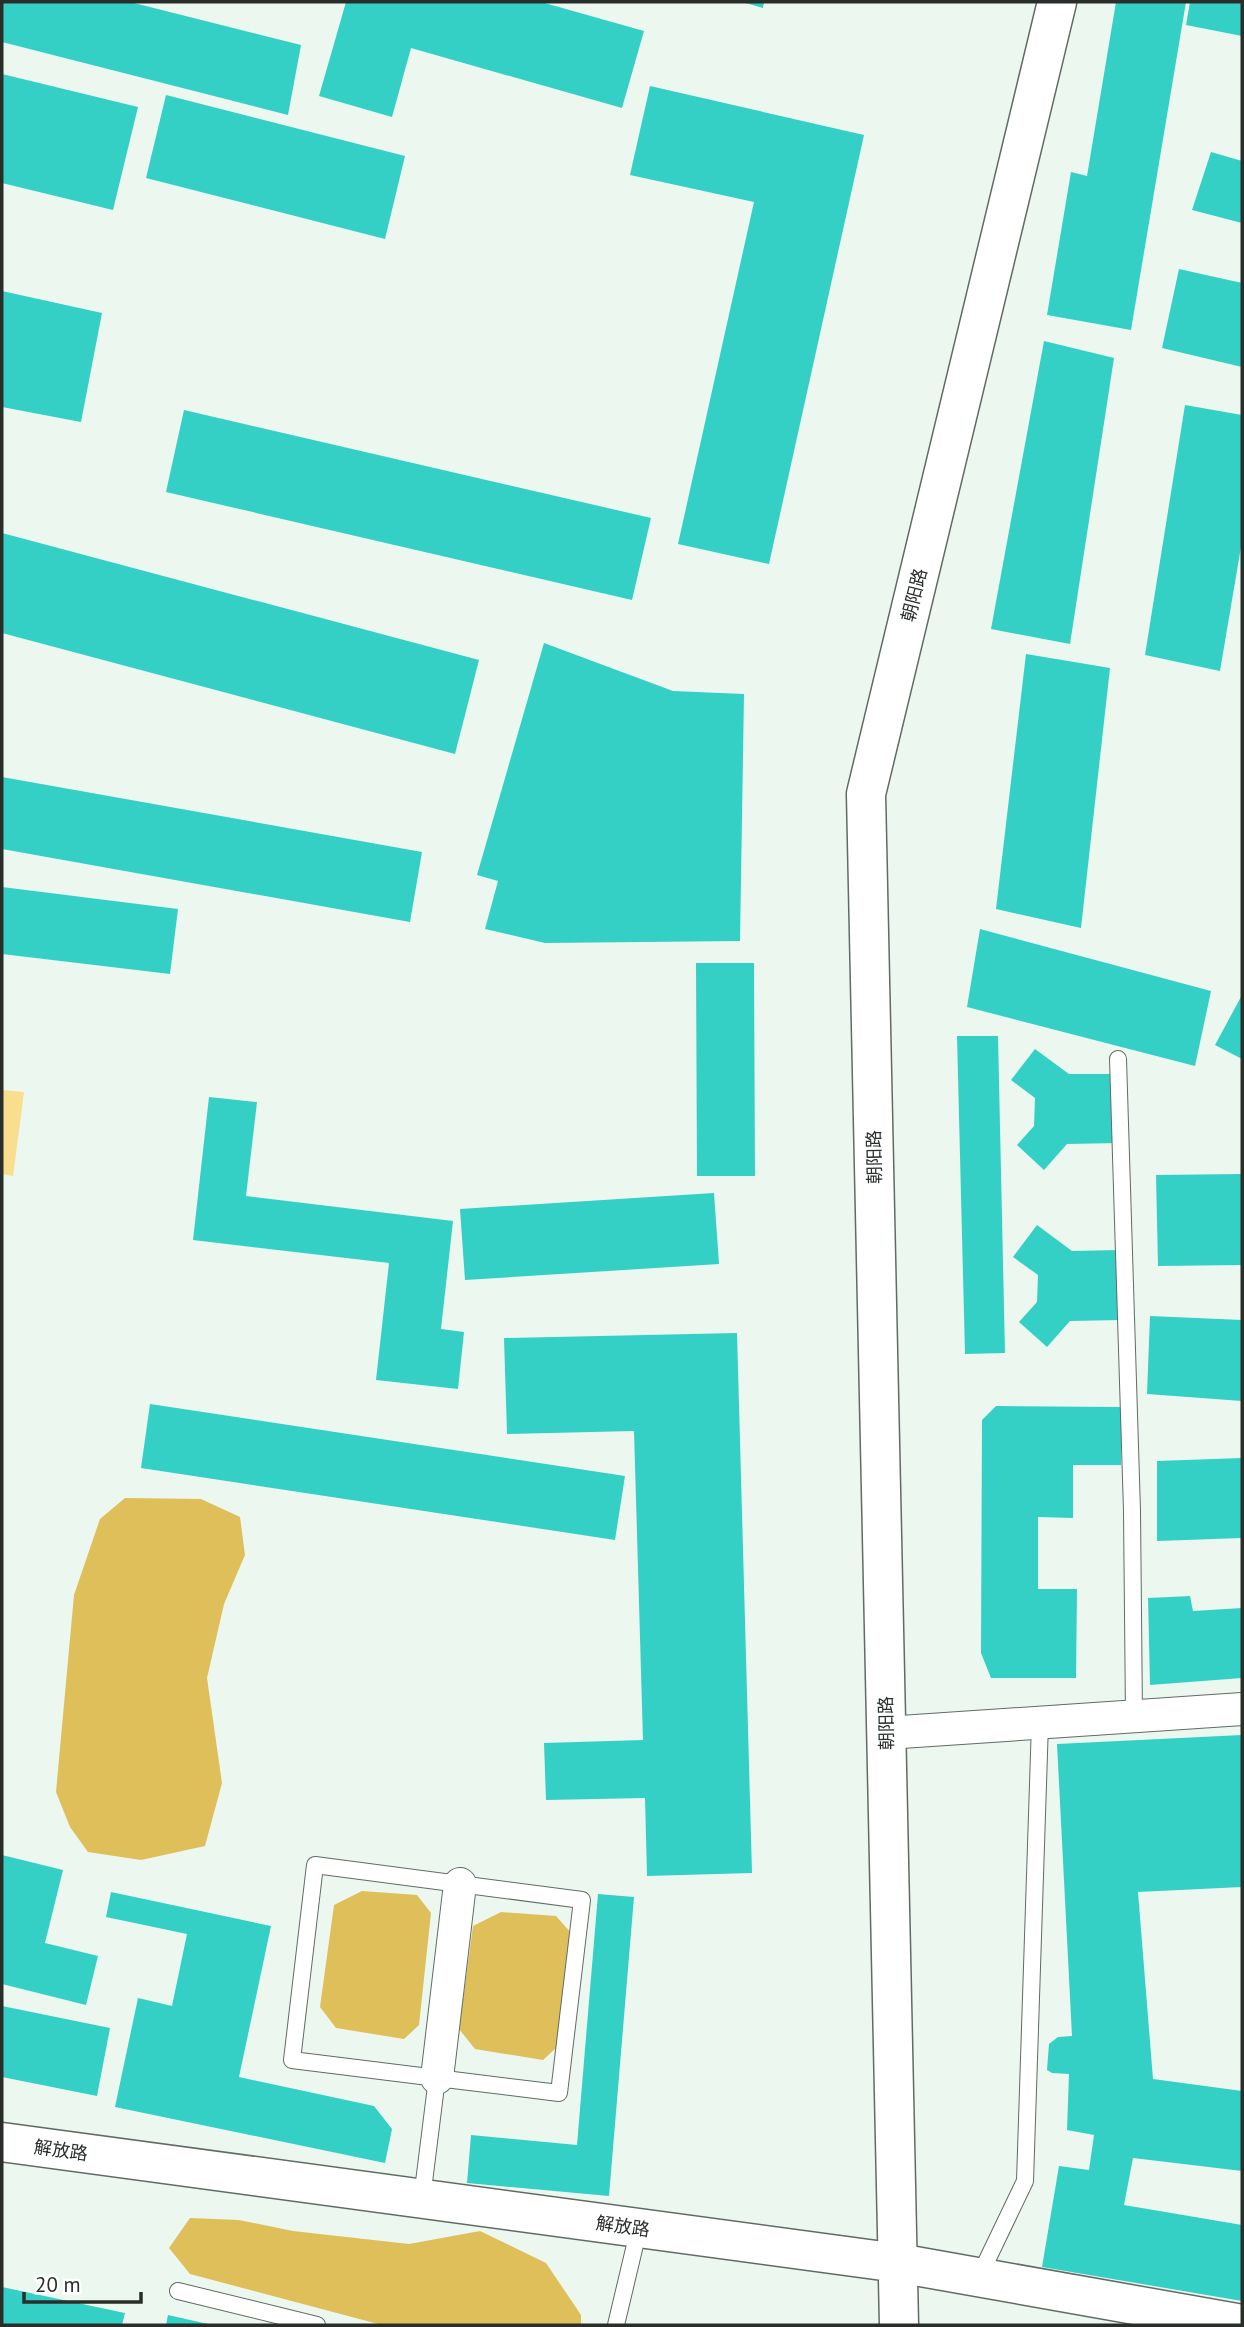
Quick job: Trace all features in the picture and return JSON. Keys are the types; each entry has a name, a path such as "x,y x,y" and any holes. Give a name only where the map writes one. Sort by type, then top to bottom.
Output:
{"main road":[{"name":"朝阳路","path":"899,2325 866,794 1058,5"},
{"name":"解放路","path":"2,2142 898,2263 1242,2324"}],"street":[{"path":"886,1733 1242,1709"},
{"path":"437,2078 460,1884"}],"lane":[{"path":"1118,1059 1132,1511 1134,1716"},
{"path":"979,2277 1026,2181 1040,1723"},
{"path":"315,1865 582,1900 559,2093 437,2078 292,2060 315,1865"},
{"path":"422,2198 437,2078"},
{"path":"617,2325 639,2228"},
{"path":"178,2291 317,2325"}],"shaded area":[{"path":"2,1090 24,1092 13,1176 2,1174"},
{"path":"125,1498 201,1499 240,1517 245,1555 224,1604 207,1678 222,1783 205,1846 141,1860 88,1852 70,1827 56,1792 74,1595 100,1519"},
{"path":"362,1891 417,1895 431,1913 419,2025 404,2039 336,2028 320,2007 334,1905"},
{"path":"501,1912 556,1916 571,1933 557,2047 543,2060 475,2049 459,2029 473,1926"},
{"path":"190,2218 239,2220 293,2231 409,2244 480,2231 546,2263 581,2315 581,2325 382,2325 190,2274 169,2248"}],"building":[{"path":"2,2 130,2 301,45 288,115 2,42"},
{"path":"346,2 541,2 644,31 622,108 411,48 392,117 319,96"},
{"path":"742,2 764,2 763,8"},
{"path":"1116,2 1186,2 1131,330 1047,315 1071,172 1087,176"},
{"path":"1190,2 1242,2 1242,36 1186,25"},
{"path":"2,74 138,107 113,210 2,183"},
{"path":"650,86 864,135 769,564 678,544 754,202 630,175"},
{"path":"166,95 405,156 385,239 146,178"},
{"path":"1211,152 1242,161 1242,223 1192,210"},
{"path":"1179,269 1242,283 1242,367 1162,348"},
{"path":"2,291 102,313 81,422 2,407"},
{"path":"1044,341 1114,358 1070,644 991,629"},
{"path":"1185,405 1242,415 1242,541 1220,671 1145,655"},
{"path":"184,410 651,518 632,600 166,492"},
{"path":"2,533 479,660 455,754 2,633"},
{"path":"544,643 673,691 744,694 740,941 545,943 485,929 498,881 477,875"},
{"path":"1026,654 1110,668 1081,928 996,909"},
{"path":"2,777 422,852 410,922 2,849"},
{"path":"2,887 178,909 170,974 2,954"},
{"path":"980,929 1211,991 1195,1066 967,1007"},
{"path":"696,963 754,963 755,1176 697,1176"},
{"path":"1242,995 1242,1059 1215,1045"},
{"path":"957,1036 998,1036 1005,1353 965,1354"},
{"path":"1035,1049 1069,1074 1117,1074 1119,1143 1067,1144 1044,1170 1017,1145 1034,1126 1035,1098 1011,1080"},
{"path":"209,1097 257,1102 246,1196 453,1221 441,1329 464,1332 458,1389 376,1380 389,1263 193,1240"},
{"path":"1242,1174 1242,1265 1158,1266 1156,1175"},
{"path":"714,1193 719,1264 465,1280 460,1209"},
{"path":"1037,1225 1072,1251 1119,1250 1121,1320 1070,1321 1047,1347 1019,1322 1037,1302 1038,1275 1013,1257"},
{"path":"1150,1316 1242,1320 1242,1401 1147,1394"},
{"path":"737,1333 752,1873 647,1876 645,1798 546,1800 544,1743 643,1740 634,1431 507,1434 504,1338"},
{"path":"150,1404 625,1476 615,1540 141,1468"},
{"path":"996,1406 1121,1407 1121,1465 1073,1465 1073,1518 1038,1517 1038,1589 1077,1589 1076,1678 991,1678 981,1653 982,1420"},
{"path":"1242,1458 1242,1538 1157,1541 1157,1461"},
{"path":"1190,1596 1193,1611 1242,1608 1242,1678 1150,1685 1148,1598"},
{"path":"1242,1735 1242,1887 1138,1892 1153,2079 1242,2091 1242,2171 1133,2158 1124,2205 1242,2225 1242,2301 1042,2267 1059,2166 1089,2170 1094,2135 1067,2130 1069,2074 1047,2070 1049,2044 1058,2037 1072,2036 1057,1744"},
{"path":"2,1855 63,1870 45,1943 98,1956 86,2005 2,1984"},
{"path":"111,1892 271,1926 239,2077 374,2106 392,2129 385,2163 115,2107 138,1998 172,2006 187,1934 106,1917"},
{"path":"598,1894 634,1897 609,2196 467,2183 471,2135 577,2145"},
{"path":"2,2006 110,2028 97,2096 2,2077"},
{"path":"2,2287 125,2313 122,2325 2,2325"},
{"path":"168,2315 208,2324 208,2325 166,2325"}]}
